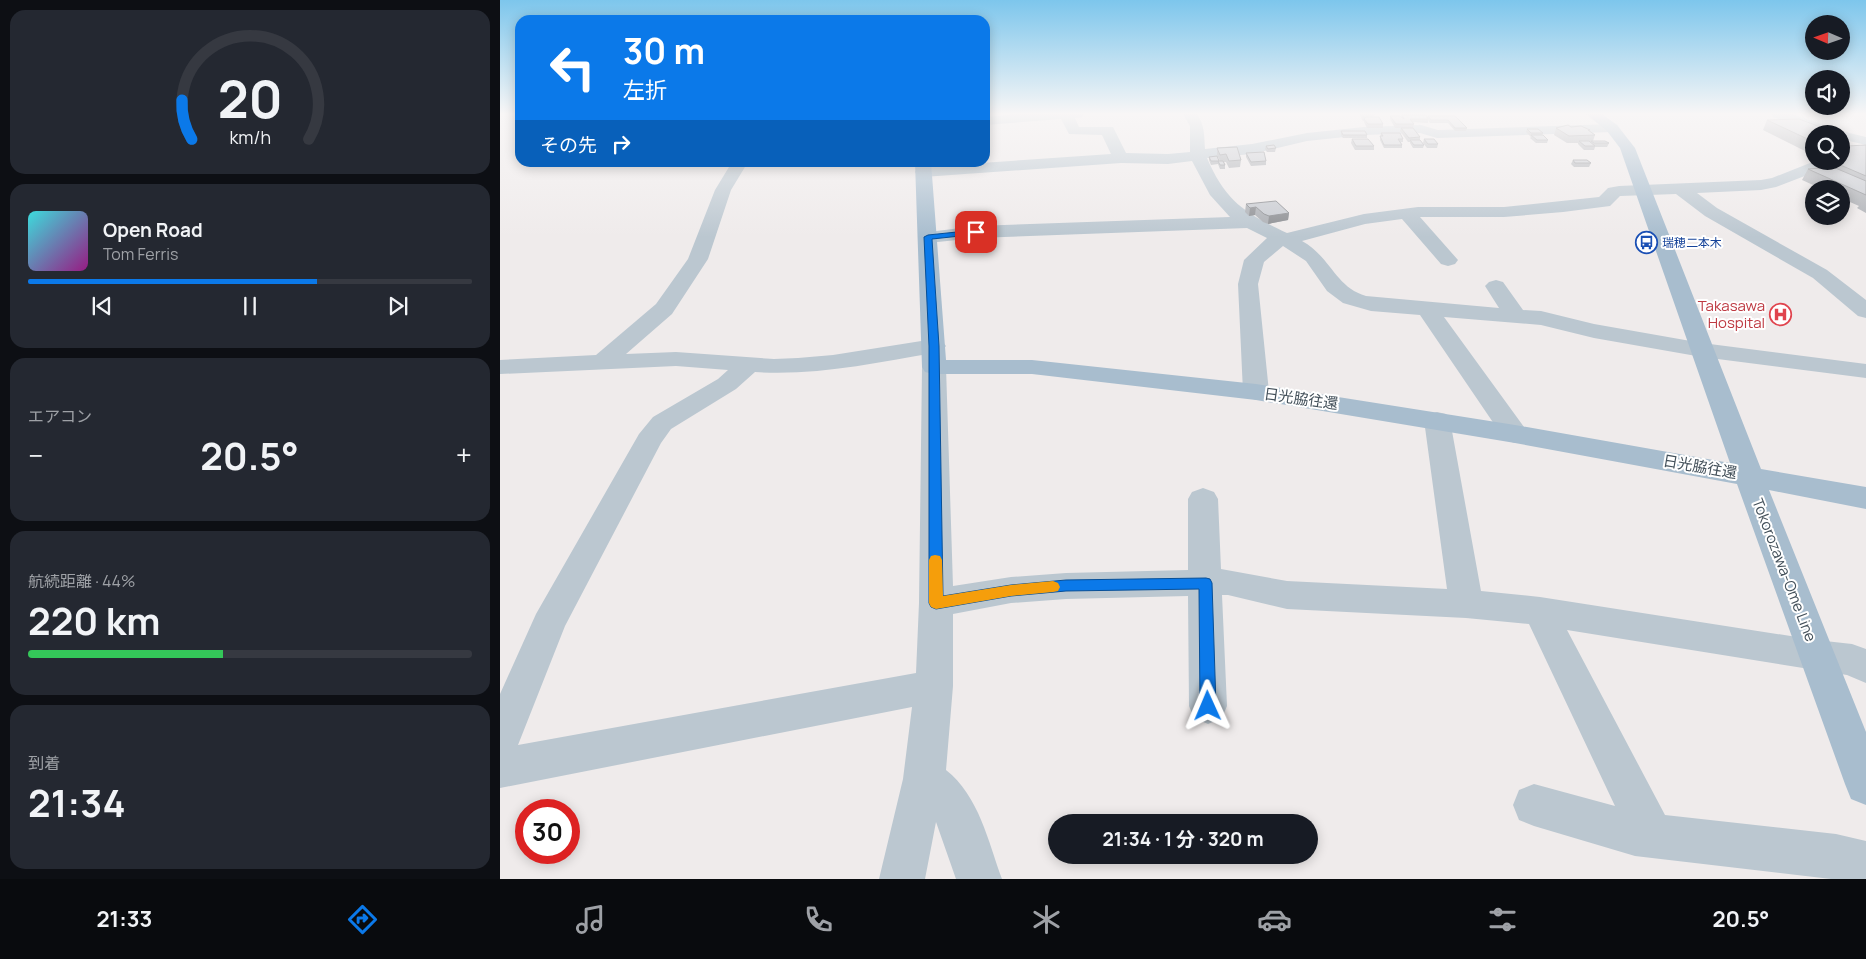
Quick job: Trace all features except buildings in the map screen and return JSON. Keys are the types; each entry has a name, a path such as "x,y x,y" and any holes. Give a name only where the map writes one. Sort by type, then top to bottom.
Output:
{"main road":[{"name":"Tokorozawa-Ome Line","path":"1630,155 1816,656 1866,784"},
{"path":"923,167 934,356"},
{"name":"日光脇往還","path":"934,356 1256,392 1438,420 1866,498"}],"street":[{"path":"990,164 1121,158 1168,159 1198,155"},
{"path":"1198,155 1220,198 1230,208 1308,252 1316,259 1338,290 1345,295 1371,304 1541,318 1594,331 1702,350 1866,371"},
{"path":"604,361 664,309 698,259 723,190 737,167"},
{"path":"1256,392 1248,284 1254,260 1274,242 1364,219 1407,214 1504,212 1564,207 1604,202 1614,192 1745,187 1776,182 1811,170"},
{"path":"1681,189 1711,212 1820,274 1866,311"},
{"path":"1407,214 1448,260"},
{"path":"928,237 976,232 1252,222"},
{"path":"1496,286 1515,315"},
{"path":"1427,309 1515,434"},
{"path":"500,387 511,366 676,359 774,366 934,356 936,603 934,686 924,778 902,879"},
{"path":"500,740 548,624 649,440 662,423 727,384 749,364"},
{"path":"1438,420 1466,604"},
{"path":"1203,499 1208,706"},
{"path":"936,603 1011,590 1066,586 1228,582 1287,595 1466,604 1540,611 1816,656 1852,660 1866,667"},
{"path":"1540,611 1652,836"},
{"path":"500,768 934,686"},
{"path":"924,778 940,792 956,812 979,879"},
{"path":"1534,805 1635,834 1836,857 1866,864"}],"slow traffic":[{"path":"935,560 936,603 1011,590 1053,587"}],"place":[{"name":"瑞穂二本木","path":"1646,243"},
{"name":"Takasawa Hospital","path":"1781,315"}],"route":[{"path":"976,232 928,237 934,346 936,603 1011,590 1066,586 1206,583 1208,706"}]}
